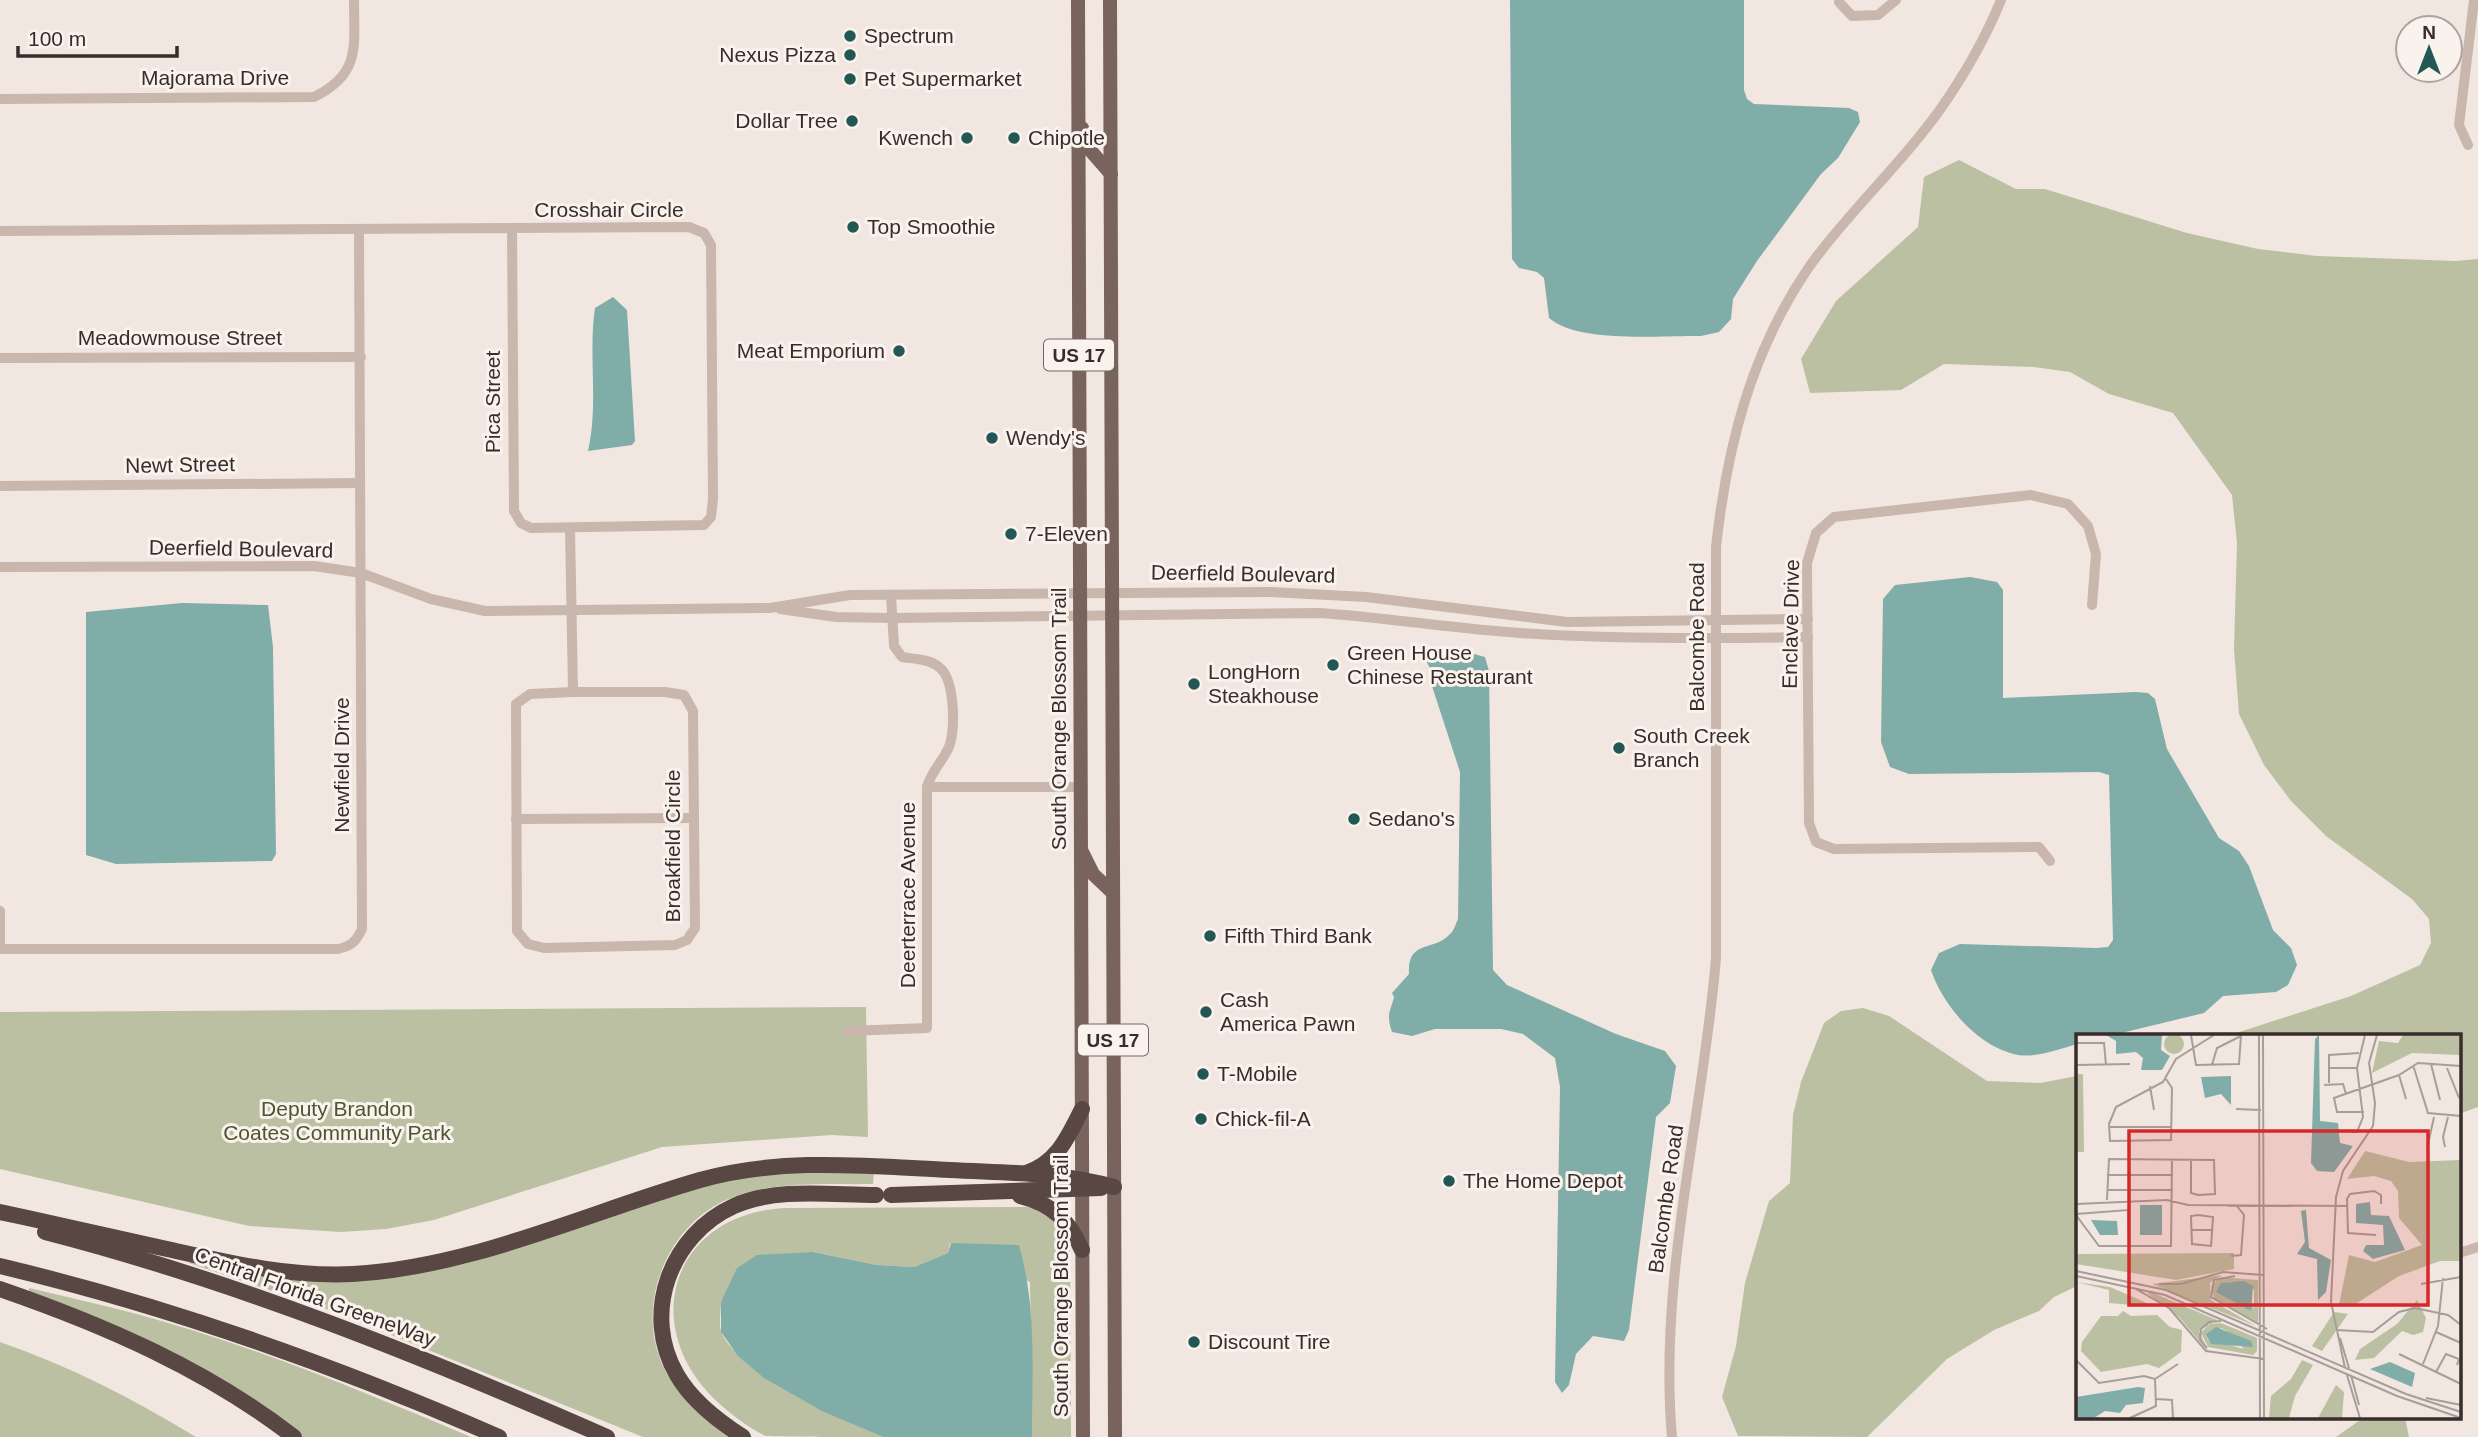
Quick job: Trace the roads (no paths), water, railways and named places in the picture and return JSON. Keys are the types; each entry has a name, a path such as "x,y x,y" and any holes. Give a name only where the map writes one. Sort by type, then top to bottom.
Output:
{"highway":[{"path":"1022,1173 1038,1169 1058,1152 1082,1109"},
{"path":"0,1212 225,1264 272,1271 354,1274 453,1258 702,1180 755,1169 849,1165 1022,1173 1114,1187"},
{"path":"743,1437 708,1411 686,1388 666,1350 662,1307 667,1280 678,1254 700,1228 715,1217 760,1198 1008,1192 1082,1184"},
{"path":"1008,1192 1038,1200 1060,1214 1082,1250"},
{"name":"Central Florida GreeneWay","path":"0,1222 129,1255 308,1314 439,1365 607,1437"},
{"path":"0,1266 128,1300 236,1334 346,1373 499,1437"},
{"path":"0,1289 123,1336 181,1364 294,1437"}],"main road":[{"name":"South Orange Blossom Trail","path":"1078,0 1083,1437"},
{"name":"US 17","path":"1110,0 1115,1437"},
{"path":"1078,116 1090,150 1111,174"},
{"path":"1080,847 1093,874 1113,892"}],"street":[{"name":"Majorama Drive","path":"0,99 314,97 335,87 347,74 354,50 354,0"},
{"path":"1839,2 1852,16 1878,15 1896,0"},
{"name":"Balcombe Road","path":"1672,1437 1667,1357 1671,1301 1712,1010 1716,958 1716,547 1722,487 1743,398 1770,332 1809,268 1843,223 1938,112 1988,30 2001,0"},
{"path":"2468,145 2459,125 2474,0"},
{"name":"Crosshair Circle","path":"0,231 689,227 704,233 711,244 711,517 704,525 692,527 570,528"},
{"name":"Pica Street","path":"512,229 514,511 521,523 531,528 570,528"},
{"name":"Newfield Drive","path":"0,949 338,949 357,940 362,929 359,230"},
{"name":"Meadowmouse Street","path":"0,358 361,357"},
{"name":"Newt Street","path":"0,486 360,483"},
{"name":"Enclave Drive","path":"2050,861 2039,847 1834,849 1816,842 1809,823 1807,564 1816,533 1835,517 2031,495 2068,504 2088,526 2096,554 2092,605"},
{"path":"570,528 573,692"},
{"name":"Deerfield Boulevard","path":"0,567 314,566 361,573 431,599 485,611 770,608 836,617 891,618 1112,613 1318,613 1388,617 1518,633 1716,639 1808,637"},
{"path":"1318,593 1318,613"},
{"name":"Deerfield Boulevard","path":"770,608 850,595 1318,593 1567,622 1808,619"},
{"name":"Deerterrace Avenue","path":"848,1031 927,1027 927,787 932,770 950,746 953,692 942,668 931,662 902,657 894,646 891,595"},
{"name":"Broakfield Circle","path":"573,692 665,692 684,695 693,711 695,928 687,940 675,945 544,948 528,944 517,932 516,705 530,694 573,692"},
{"path":"927,787 1080,788"},
{"path":"516,819 693,818"},
{"path":"0,911 0,949"},
{"path":"2460,1253 2478,1247"}],"water":[{"path":"1510,0 1744,0 1744,90 1747,99 1754,104 1849,108 1858,112 1860,122 1838,158 1821,174 1757,261 1733,299 1731,319 1719,332 1701,336 1600,335 1580,332 1549,318 1544,278 1537,272 1519,268 1512,259"},
{"path":"613,297 627,310 635,441 632,445 588,451 593,416 592,344 595,308"},
{"path":"1970,577 1997,582 2003,590 2003,698 2135,692 2148,693 2155,699 2167,749 2219,838 2239,851 2249,866 2273,930 2291,948 2297,965 2288,985 2276,992 2223,996 2204,1013 2117,1034 2076,1034 2076,1044 2032,1055 2003,1051 1964,1023 1944,997 1931,970 1939,953 1960,944 2096,948 2108,947 2113,940 2109,775 2099,772 1909,774 1890,767 1881,742 1883,599 1895,585"},
{"path":"182,603 268,605 273,647 276,854 272,861 116,864 86,855 86,612"},
{"path":"1428,650 1463,651 1485,657 1489,671 1493,970 1507,985 1616,1034 1665,1051 1676,1066 1670,1103 1656,1117 1629,1330 1624,1341 1593,1336 1576,1354 1569,1385 1562,1393 1555,1382 1560,1087 1555,1058 1523,1034 1501,1029 1435,1029 1412,1036 1392,1032 1389,1021 1394,997 1392,993 1409,974 1412,956 1444,939 1453,931 1458,919 1460,772 1430,680 1432,672 1424,657"},
{"path":"951,1243 1019,1245 1031,1316 1032,1437 883,1437 822,1411 764,1378 738,1356 721,1332 721,1302 737,1268 757,1255 813,1252 877,1265 914,1267 948,1253"}],"place":[{"name":"Spectrum","path":"850,36"},
{"name":"Nexus Pizza","path":"850,55"},
{"name":"Pet Supermarket","path":"850,79"},
{"name":"Dollar Tree","path":"852,121"},
{"name":"Kwench","path":"967,138"},
{"name":"Chipotle","path":"1014,138"},
{"name":"Top Smoothie","path":"853,227"},
{"name":"Meat Emporium","path":"899,351"},
{"name":"Wendy's","path":"992,438"},
{"name":"7-Eleven","path":"1011,534"},
{"name":"Green House Chinese Restaurant","path":"1333,665"},
{"name":"LongHorn Steakhouse","path":"1194,684"},
{"name":"South Creek Branch","path":"1619,748"},
{"name":"Sedano's","path":"1354,819"},
{"name":"Fifth Third Bank","path":"1210,936"},
{"name":"Cash America Pawn","path":"1206,1012"},
{"name":"T-Mobile","path":"1203,1074"},
{"name":"Chick-fil-A","path":"1201,1119"},
{"name":"The Home Depot","path":"1449,1181"},
{"name":"Discount Tire","path":"1194,1342"}],"park label":[{"name":"Deputy Brandon Coates Community Park","path":"337,1121"}]}
